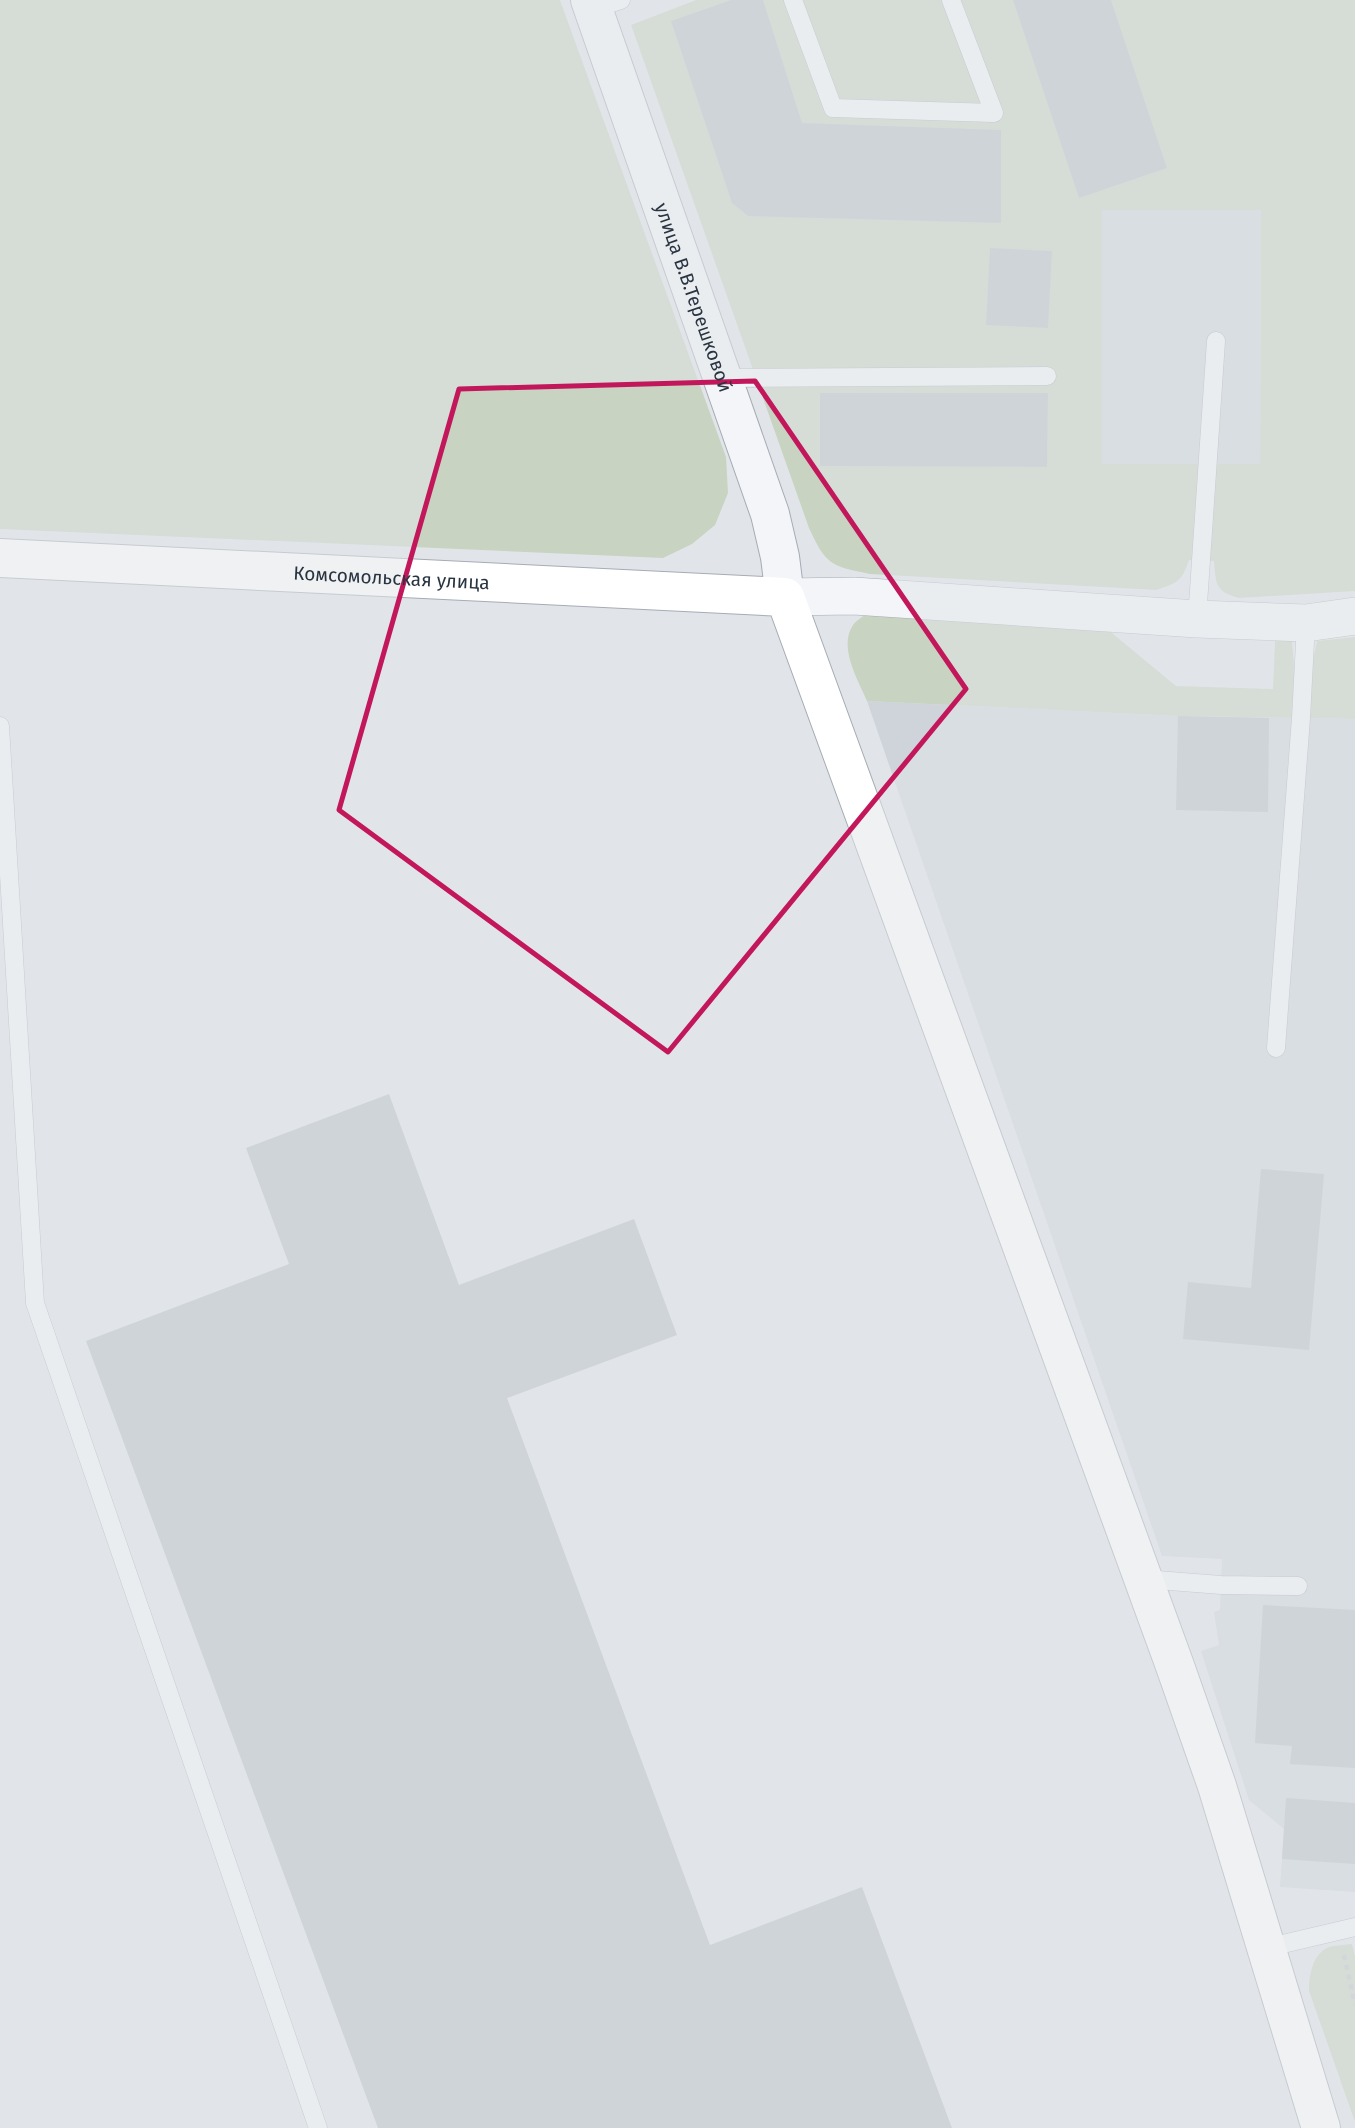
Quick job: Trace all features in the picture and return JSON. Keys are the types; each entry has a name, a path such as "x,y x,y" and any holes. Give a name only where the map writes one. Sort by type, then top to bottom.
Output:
{"main road":[{"name":"Комсомольская улица","path":"0,558 785,597"},
{"path":"785,597 1217,1786 1321,2128"}],"street":[{"name":"улица В.В.Терешковой","path":"601,3 770,514 780,557 785,597"},
{"path":"785,597 854,596 1197,620 1306,623 1355,616"}],"lane":[{"path":"793,0 833,108 994,113 951,0"},
{"path":"1197,620 1216,341"},
{"path":"723,378 1047,376"},
{"path":"1276,1048 1306,623"},
{"path":"0,726 35,1303 318,2128"},
{"path":"1144,1579 1221,1585 1298,1586"},
{"path":"1266,1948 1347,1929"}],"path":[{"path":"1347,1929 1355,2005"}],"highlighted area":[{"path":"755,381 966,689 668,1052 339,810 459,389"}],"shaded area":[{"path":"1102,210 1261,210 1260,465 1101,464"},
{"path":"867,701 1178,716 1355,719 1355,1892 1280,1887 1284,1829 1249,1800 1201,1651 1219,1645 1214,1612 1220,1610 1222,1559 1162,1556"}],"green space":[{"path":"0,0 560,0 726,457 728,493 715,525 692,544 663,558 0,529"},
{"path":"696,0 1355,0 1355,591 1239,598 1225,593 1218,586 1214,561 1189,560 1178,580 1156,590 870,574 846,569 831,562 820,550 809,528 631,25","holes":["1102,210 1261,210 1260,464 1102,464"]},
{"path":"866,614 1106,628 1176,686 1273,689 1275,640 1292,640 1294,666 1312,665 1317,641 1355,637 1355,719 1178,716 867,701 848,653 849,634 853,625"},
{"path":"1352,1944 1355,1956 1355,2122 1309,1991 1315,1960 1323,1950"}],"building":[{"path":"731,0 763,0 802,123 1001,130 1001,223 748,216 732,203 671,21"},
{"path":"1013,0 1111,0 1167,168 1079,198"},
{"path":"990,248 1052,251 1048,328 986,325"},
{"path":"820,393 1048,393 1047,467 820,466"},
{"path":"1178,716 1269,718 1268,812 1176,810"},
{"path":"389,1094 459,1285 634,1219 677,1335 507,1398 710,1945 862,1887 952,2128 378,2128 86,1341 289,1264 246,1148"},
{"path":"1261,1169 1324,1174 1309,1350 1183,1339 1188,1282 1251,1288"},
{"path":"1263,1605 1355,1610 1355,1768 1290,1764 1292,1746 1255,1743"},
{"path":"1286,1798 1355,1803 1355,1864 1282,1859"}]}
